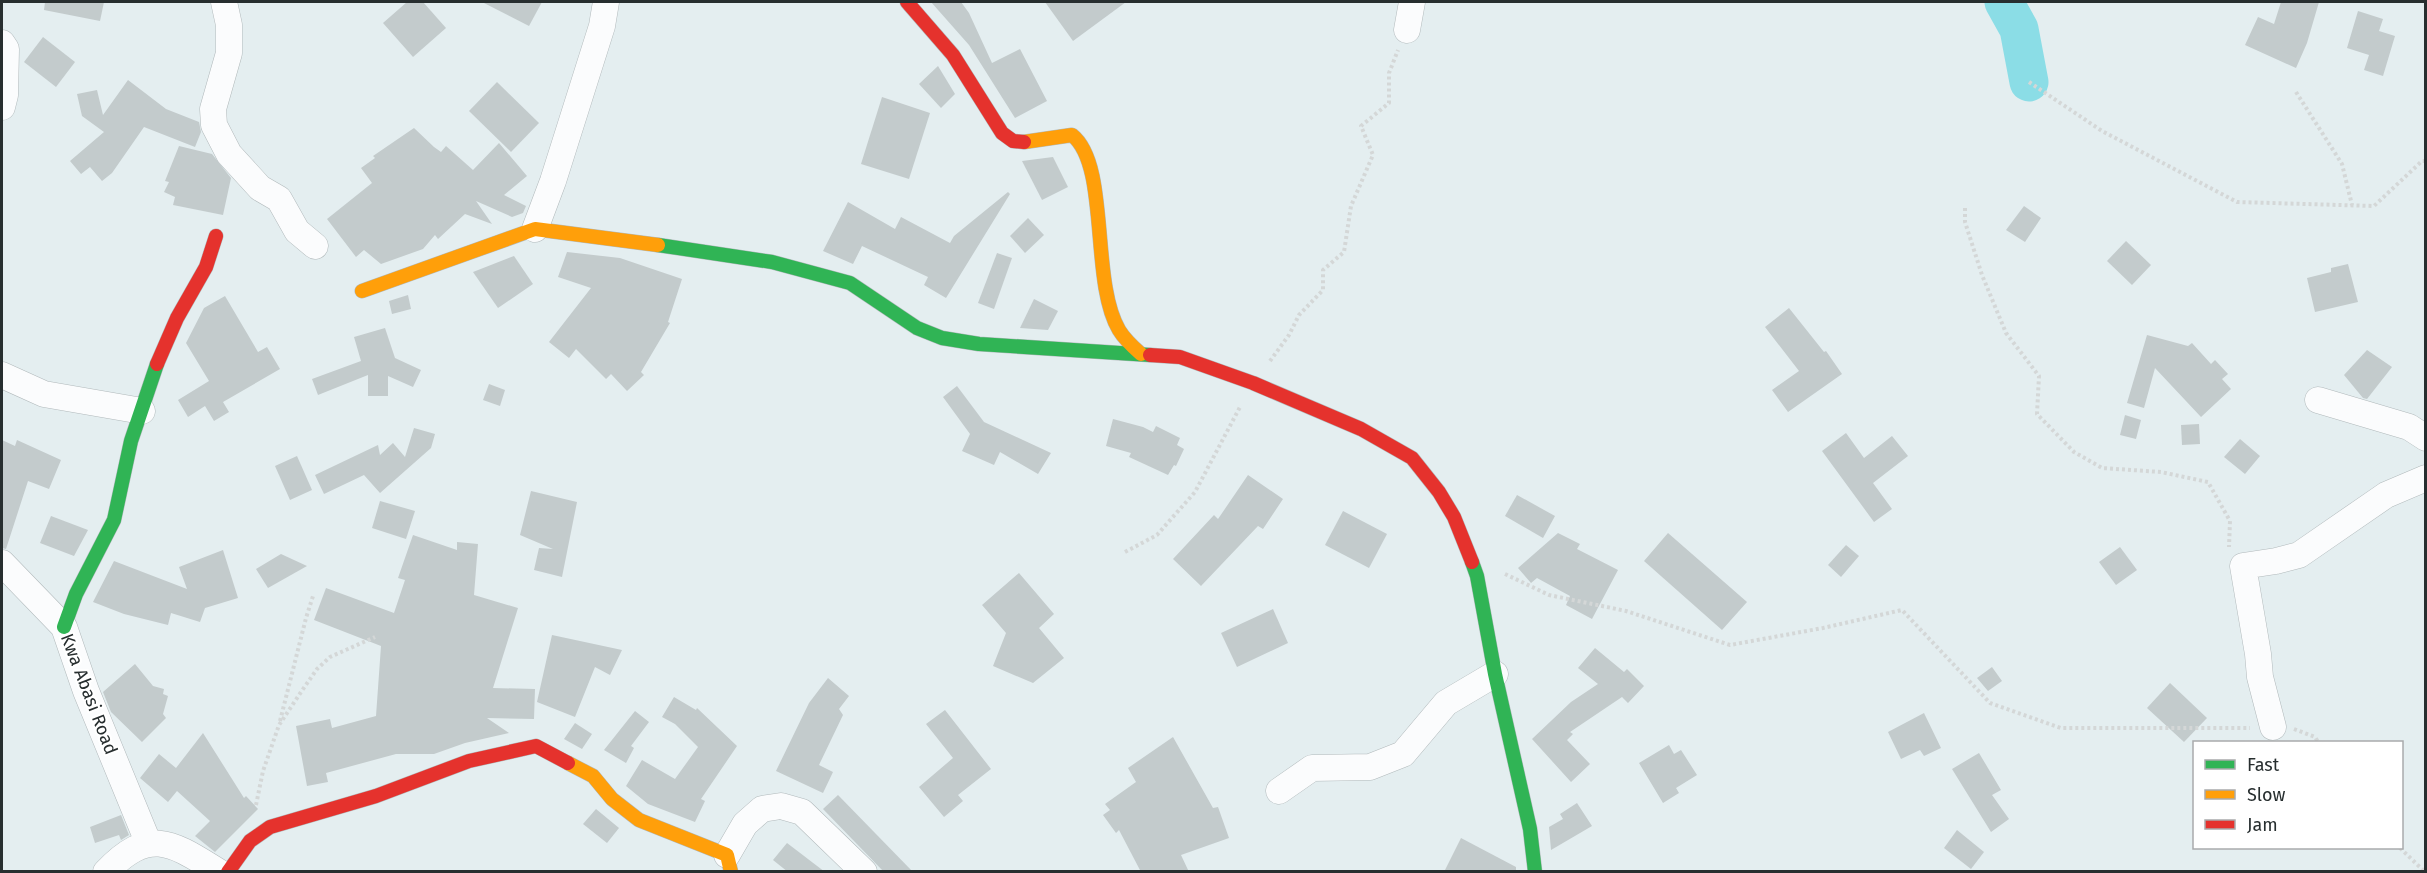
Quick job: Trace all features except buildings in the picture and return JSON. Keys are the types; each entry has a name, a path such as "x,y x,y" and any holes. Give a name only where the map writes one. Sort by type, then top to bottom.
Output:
{"street":[{"path":"224,2 229,25 229,53 213,109 214,125 229,154 260,188 279,199 297,231 315,246"},
{"path":"535,229 553,181 598,37 606,2"},
{"path":"1407,30 1412,2"},
{"path":"916,5 953,55 1002,133 1013,141 1038,141 1072,135 1079,140 1086,152 1104,284 1112,313 1125,339 1141,354"},
{"path":"2,43 6,48 5,95 2,107"},
{"path":"362,291 535,229 627,240 783,265 850,283 917,328 942,338 979,344 1180,357 1253,383 1361,429 1412,458 1439,492 1454,517 1477,576 1495,674 1530,829 1534,872"},
{"path":"64,627 76,594 114,520 131,441 159,358 177,318 206,267 216,236"},
{"path":"2,375 44,394 142,411"},
{"path":"2318,400 2409,427 2426,438"},
{"path":"2273,727 2260,677 2259,654 2243,566 2299,555 2386,495 2426,478"},
{"name":"Kwa Abasi Road","path":"2,563 64,627 86,691 148,842"},
{"path":"1279,791 1312,768 1370,766 1402,754 1446,703 1495,674"},
{"path":"228,872 250,841 270,826 376,796 469,761 536,746 593,776 612,798 639,819 729,863 745,824 762,809 782,806 802,812 864,872"},
{"path":"106,872 135,848 148,842 160,842 179,848 219,872"}],"path":[{"path":"1125,552 1157,535 1195,492 1253,383 1289,335 1299,315 1323,290 1323,270 1344,252 1351,206 1373,155 1361,126 1389,103 1389,73 1407,30"},
{"path":"2029,82 2102,131 2237,202 2374,206 2422,161 2426,161"},
{"path":"2296,92 2342,164 2352,205"},
{"path":"1965,208 1965,222 1982,274 2006,333 2039,376 2037,414 2074,452 2102,468 2161,472 2208,482 2230,521 2229,551 2243,566"},
{"path":"1477,576 1503,574 1549,595 1626,610 1730,645 1823,628 1902,610 1990,703 2061,728 2103,726 2213,730 2273,727"},
{"path":"256,806 263,771 279,725 313,596"},
{"path":"279,725 317,669 330,657 375,637"},
{"path":"2401,849 2425,872"}],"waterway":[{"path":"2004,2 2019,29 2029,82"}],"traffic: fast":[{"path":"658,245 772,262 850,283 917,328 942,338 979,344 1150,355"},
{"path":"64,627 76,594 114,520 131,441 157,364"},
{"path":"1472,562 1477,576 1495,674 1530,829 1535,872"}],"traffic: slow":[{"path":"1024,142 1072,135 1084,150 1096,197 1110,309 1121,334 1141,354"},
{"path":"362,291 535,229 658,245"},
{"path":"568,763 593,776 612,799 639,820 727,855 731,872"}],"traffic: jam":[{"path":"907,2 953,55 1002,133 1013,141 1024,142"},
{"path":"157,364 177,318 206,267 216,236"},
{"path":"1150,355 1180,357 1253,383 1361,429 1412,458 1439,492 1454,517 1472,562"},
{"path":"228,872 250,841 270,827 376,796 469,761 536,746 568,763"}]}
